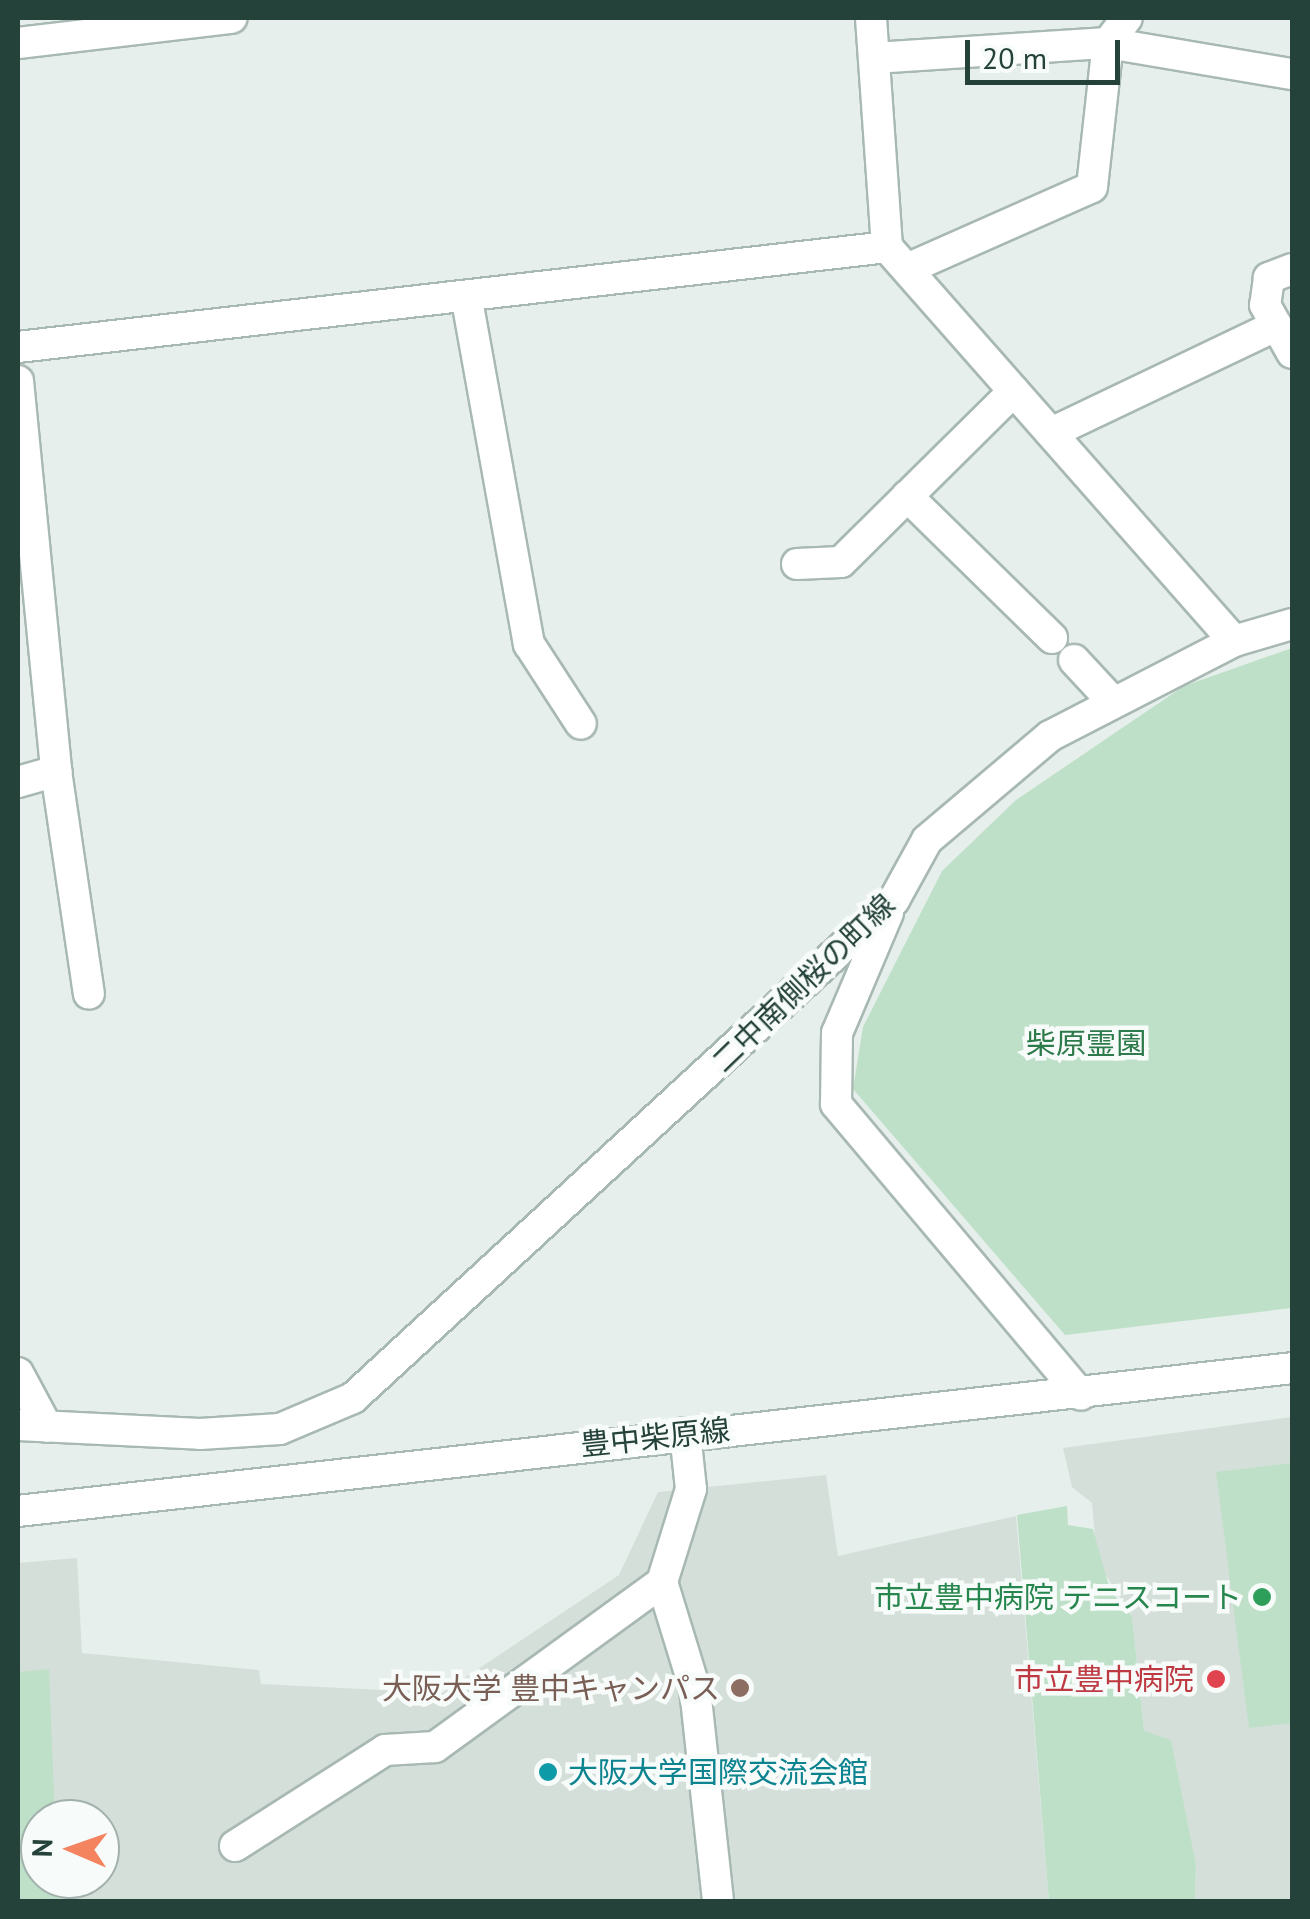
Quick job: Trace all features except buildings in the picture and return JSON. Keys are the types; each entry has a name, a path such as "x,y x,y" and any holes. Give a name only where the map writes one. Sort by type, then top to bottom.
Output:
{"street":[{"path":"18,43 232,18"},
{"path":"871,18 897,258 1234,641"},
{"path":"18,348 897,258 1092,187 1108,43 1127,18"},
{"path":"874,58 1108,43 1292,74"},
{"path":"1292,269 1270,278 1265,306 1292,353"},
{"path":"467,300 529,644 582,724"},
{"path":"1051,433 1277,325"},
{"path":"18,380 20,475 56,771 89,994"},
{"path":"797,564 841,562 1014,391"},
{"path":"908,496 1052,638"},
{"name":"二中南側桜の町線","path":"32,1426 200,1434 280,1429 354,1398 894,900 928,840 1050,736 1234,641 1292,624"},
{"path":"1074,660 1113,702"},
{"path":"18,782 56,771"},
{"path":"894,900 837,1033 836,1104 1081,1395"},
{"name":"豊中柴原線","path":"18,1511 685,1433 1081,1395 1292,1368"},
{"path":"18,1373 32,1426"},
{"path":"685,1433 691,1489 662,1582 695,1689 718,1902"},
{"path":"236,1846 385,1750 435,1747 662,1582"}],"shaded area":[{"name":"市立豊中病院","path":"1292,1417 1292,1901 1195,1901 1196,1865 1144,1731 1132,1616 1097,1561 1092,1503 1072,1487 1063,1448"},
{"name":"大阪大学 豊中キャンパス","path":"826,1475 838,1556 1016,1516 1049,1901 18,1902 18,1563 77,1558 82,1653 259,1670 261,1684 442,1693 619,1575 658,1492"}],"green space":[{"name":"柴原霊園","path":"1292,648 1292,1308 1065,1335 853,1089 863,1027 942,871 1016,800 1184,686"},
{"name":"市立豊中病院 テニスコート","path":"1292,1463 1292,1723 1249,1728 1216,1472"},
{"path":"1067,1506 1068,1525 1093,1529 1110,1590 1132,1616 1144,1731 1171,1740 1196,1865 1195,1901 1049,1901 1017,1515"},
{"path":"49,1669 54,1799 20,1799 20,1899 59,1901 18,1901 18,1672"}],"place":[{"name":"市立豊中病院 テニスコート","path":"1262,1597"},
{"name":"市立豊中病院","path":"1216,1679"},
{"name":"大阪大学 豊中キャンパス","path":"740,1688"},
{"name":"大阪大学国際交流会館","path":"548,1772"}]}
